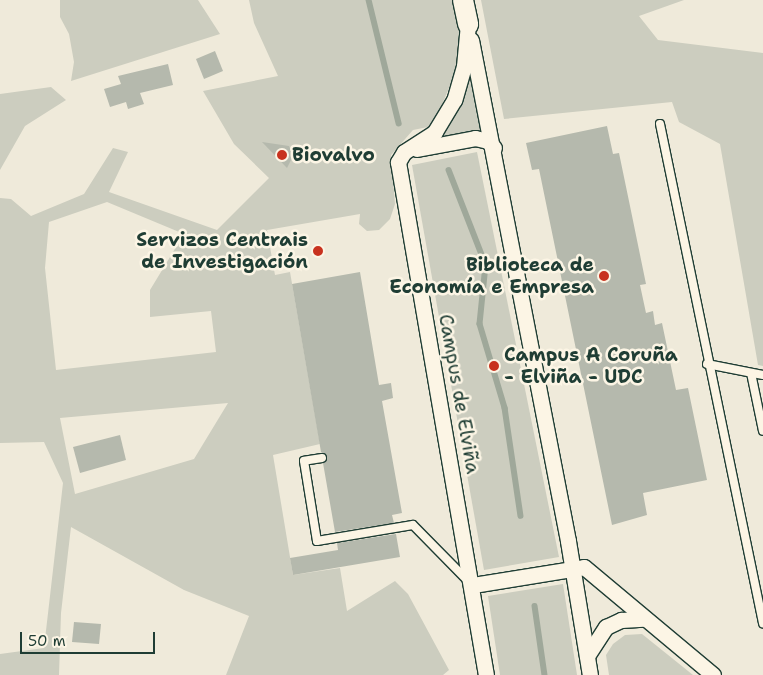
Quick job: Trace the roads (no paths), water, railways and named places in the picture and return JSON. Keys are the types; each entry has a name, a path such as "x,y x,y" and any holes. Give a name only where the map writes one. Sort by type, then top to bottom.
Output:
{"street":[{"path":"463,0 494,148 573,568 590,675"},
{"path":"404,152 435,132 454,100 464,66 468,24"},
{"path":"404,152 475,138 488,141 494,148"},
{"name":"Campus de Elviña","path":"404,152 398,162 473,585 486,675"},
{"path":"473,585 584,567 712,675"},
{"path":"586,656 606,627 621,620 644,619"}],"lane":[{"path":"660,124 707,364 763,623"},
{"path":"707,364 763,375"},
{"path":"751,373 763,431"},
{"path":"322,458 304,462 317,541 413,525 473,585"}],"waterway":[{"path":"369,0 399,123"},
{"path":"449,170 486,265 480,324 505,408 521,516"},
{"path":"535,606 545,675"}],"place":[{"name":"Biovalvo","path":"282,155"},
{"name":"Servizos Centrais de Investigación","path":"318,251"},
{"name":"Biblioteca de Economía e Empresa","path":"604,276"},
{"name":"Campus A Coruña - Elviña - UDC","path":"494,366"}]}
